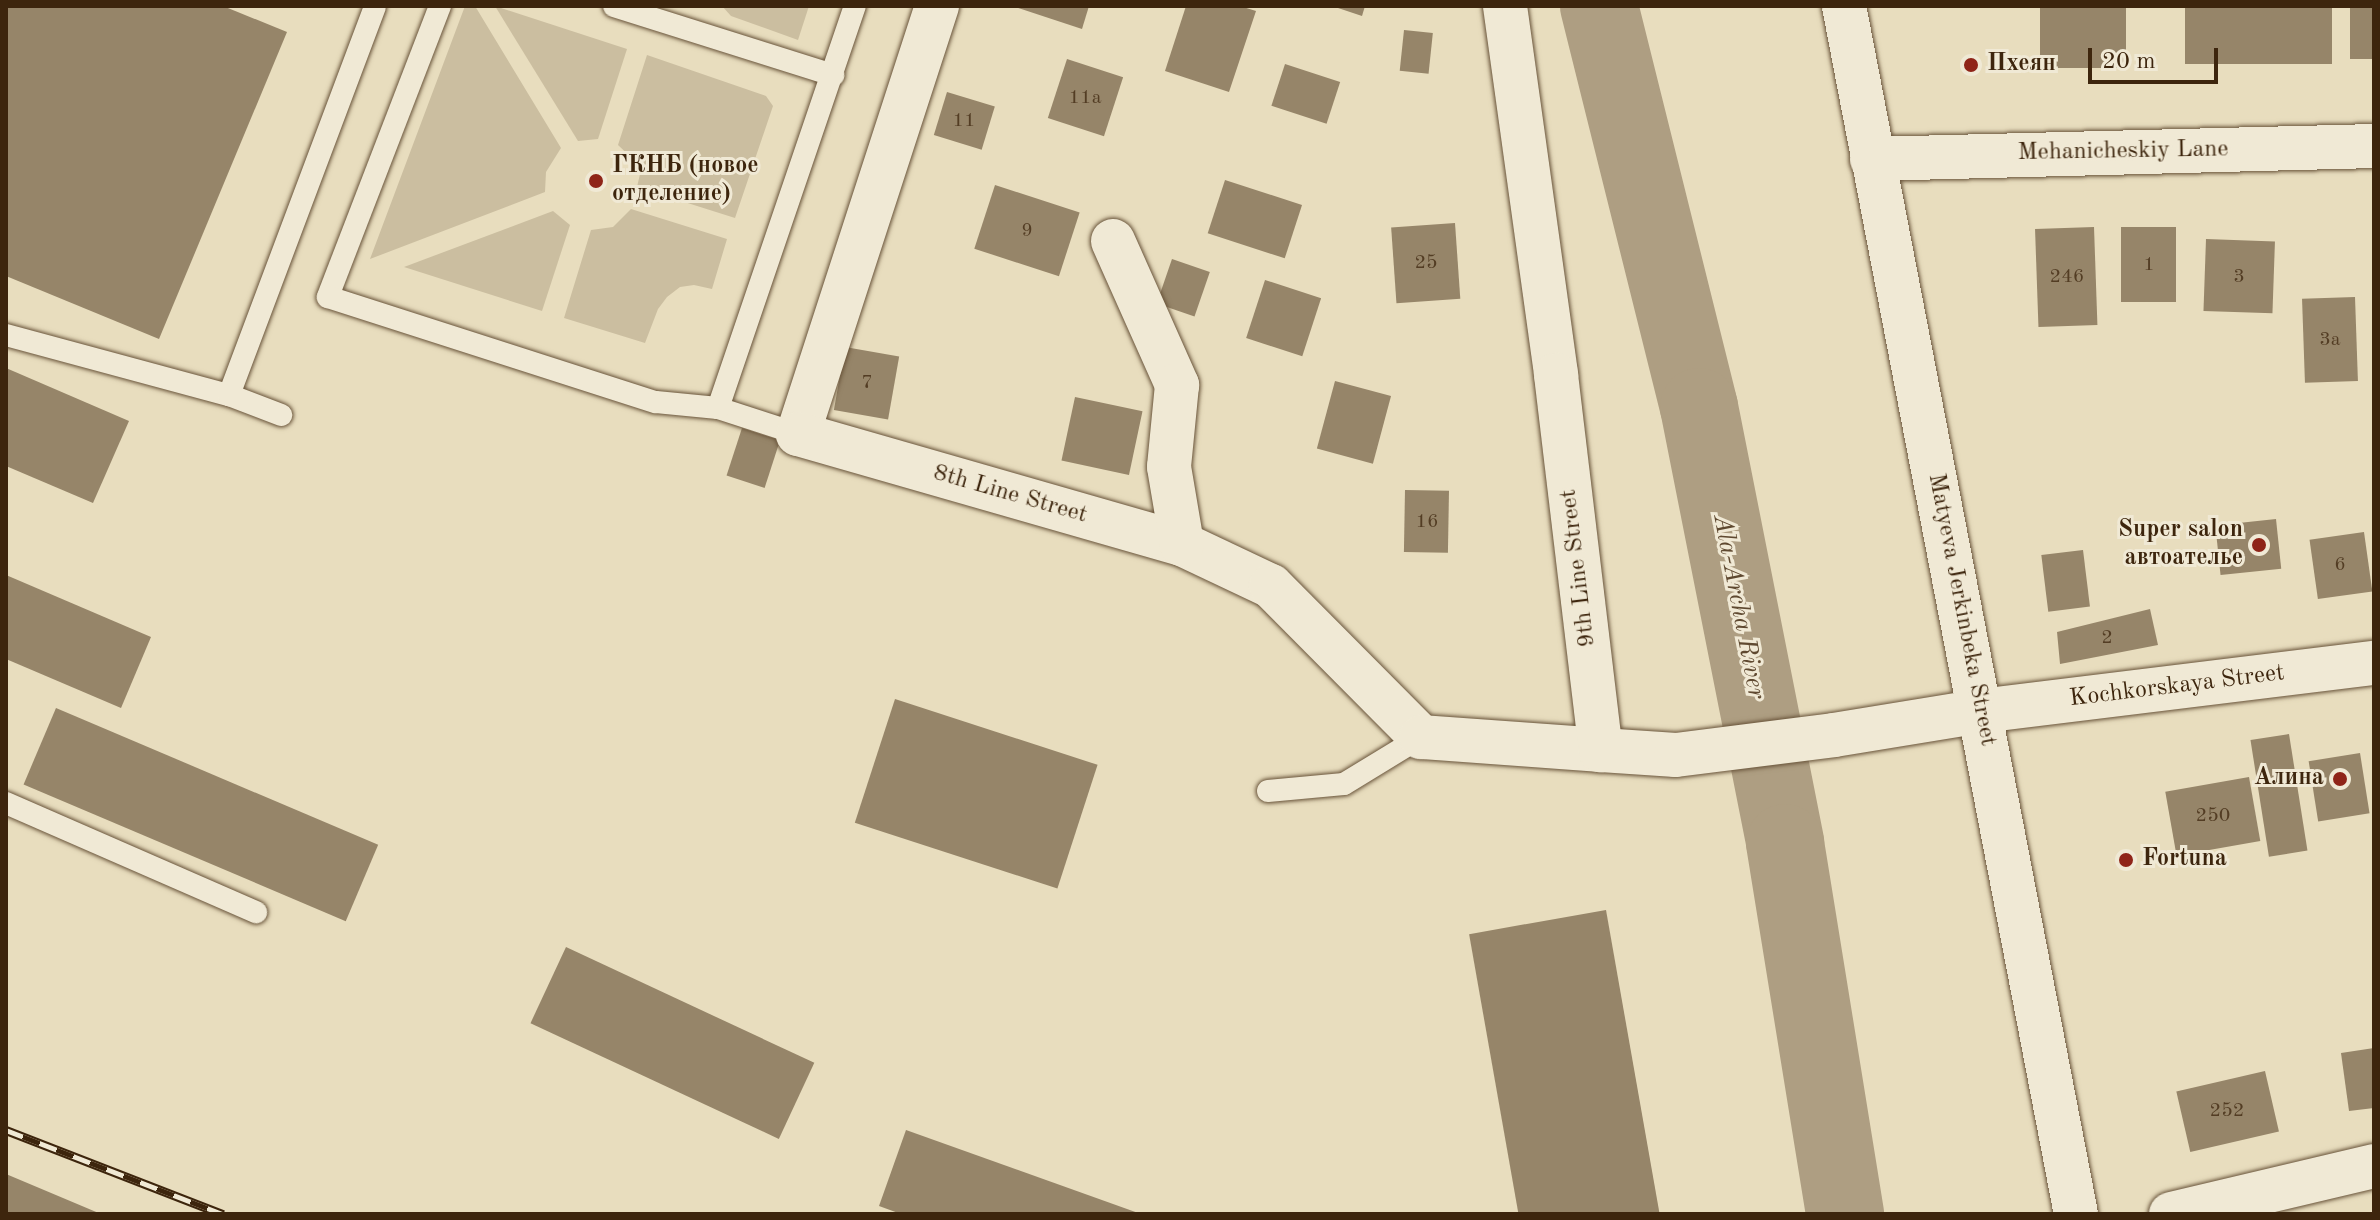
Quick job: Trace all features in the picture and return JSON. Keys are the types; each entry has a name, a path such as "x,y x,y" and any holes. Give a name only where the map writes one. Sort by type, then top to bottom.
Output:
{"street":[{"path":"798,434 937,6"},
{"name":"9th Line Street","path":"1505,6 1556,375 1601,750"},
{"name":"Matyeva Jerkinbeka Street","path":"1844,6 2076,1214"},
{"name":"Mehanicheskiy Lane","path":"1872,159 2374,146"},
{"path":"1113,241 1177,385 1169,467 1182,544"},
{"name":"8th Line Street","path":"798,434 1182,544 1271,586 1421,737"},
{"name":"Kochkorskaya Street","path":"1981,711 2374,663"},
{"path":"1421,737 1676,755 1834,735 1981,711"},
{"path":"2171,1214 2374,1166"}],"lane":[{"path":"229,395 375,6"},
{"path":"440,6 328,297 656,402 718,408 798,434"},
{"path":"614,6 686,17 833,75"},
{"path":"718,408 855,6"},
{"path":"6,335 229,395 281,415"},
{"path":"1268,791 1344,784 1421,737"},
{"path":"6,803 256,912"}],"shaded area":[{"path":"465,6 475,6 561,148 546,172 545,192 370,259"},
{"path":"495,6 627,49 598,139 578,141"},
{"path":"722,6 809,6 798,40 731,16"},
{"path":"647,55 766,96 773,106 735,218 637,187 640,174 637,163 618,145"},
{"path":"631,209 727,239 712,289 694,285 680,287 667,297 658,309 645,343 564,318 591,230 613,227"},
{"path":"553,211 570,225 542,311 404,267"}],"building":[{"path":"6,6 223,6 287,32 159,339 6,276"},
{"path":"1012,6 1089,6 1082,29"},
{"path":"1186,6 1240,6 1256,11 1229,92 1165,71"},
{"path":"1332,6 1365,6 1362,16"},
{"path":"2040,6 2126,6 2126,68 2040,68"},
{"path":"2185,6 2332,6 2332,64 2185,64"},
{"path":"2350,6 2374,6 2374,59 2350,59"},
{"path":"1404,30 1433,33 1429,74 1400,71"},
{"path":"1067,59 1123,77 1104,136 1048,118"},
{"path":"1285,64 1340,82 1327,124 1271,106"},
{"path":"947,92 995,107 982,150 934,135"},
{"path":"1225,180 1302,205 1285,258 1208,233"},
{"path":"995,185 1080,213 1059,276 974,249"},
{"path":"1455,223 1460,299 1396,303 1391,227"},
{"path":"2094,227 2097,325 2038,327 2035,229"},
{"path":"2121,227 2176,227 2176,302 2121,302"},
{"path":"2206,239 2275,241 2272,313 2203,311"},
{"path":"1172,259 1210,272 1195,316 1157,303"},
{"path":"1265,280 1321,298 1302,356 1246,338"},
{"path":"2355,297 2358,381 2305,383 2302,299"},
{"path":"845,347 899,357 888,420 834,410"},
{"path":"6,368 129,421 93,503 6,466"},
{"path":"1335,381 1391,396 1373,464 1317,449"},
{"path":"1075,397 1142,411 1129,475 1061,461"},
{"path":"742,428 780,440 765,488 727,476"},
{"path":"1405,490 1449,491 1448,553 1404,552"},
{"path":"2276,519 2281,569 2221,575 2215,525"},
{"path":"2364,532 2372,591 2318,599 2310,540"},
{"path":"2083,550 2090,607 2048,612 2041,555"},
{"path":"6,575 151,637 121,708 6,659"},
{"path":"2150,609 2158,645 2060,664 2057,632"},
{"path":"895,699 1098,765 1057,888 855,823"},
{"path":"56,708 378,845 346,921 24,784"},
{"path":"2289,734 2307,851 2269,857 2250,740"},
{"path":"2360,753 2370,813 2318,821 2309,761"},
{"path":"2249,777 2260,841 2177,856 2165,792"},
{"path":"1606,910 1660,1214 1518,1214 1469,934"},
{"path":"566,947 814,1063 779,1139 531,1023"},
{"path":"2374,1048 2374,1108 2349,1111 2341,1053"},
{"path":"2265,1071 2279,1131 2190,1152 2176,1091"},
{"path":"906,1130 1141,1214 901,1214 879,1206"},
{"path":"6,1174 101,1214 6,1214"}],"waterway":[{"name":"Ala-Archa River","path":"1599,6 1699,407 1785,843 1845,1214"}],"railway":[{"path":"6,1130 223,1214"}],"place":[{"name":"Пхеян","path":"1971,65"},
{"name":"ГКНБ (новое отделение)","path":"596,181"},
{"name":"Super salon автоателье","path":"2259,545"},
{"name":"Алина","path":"2340,779"},
{"name":"Fortuna","path":"2126,860"}]}
